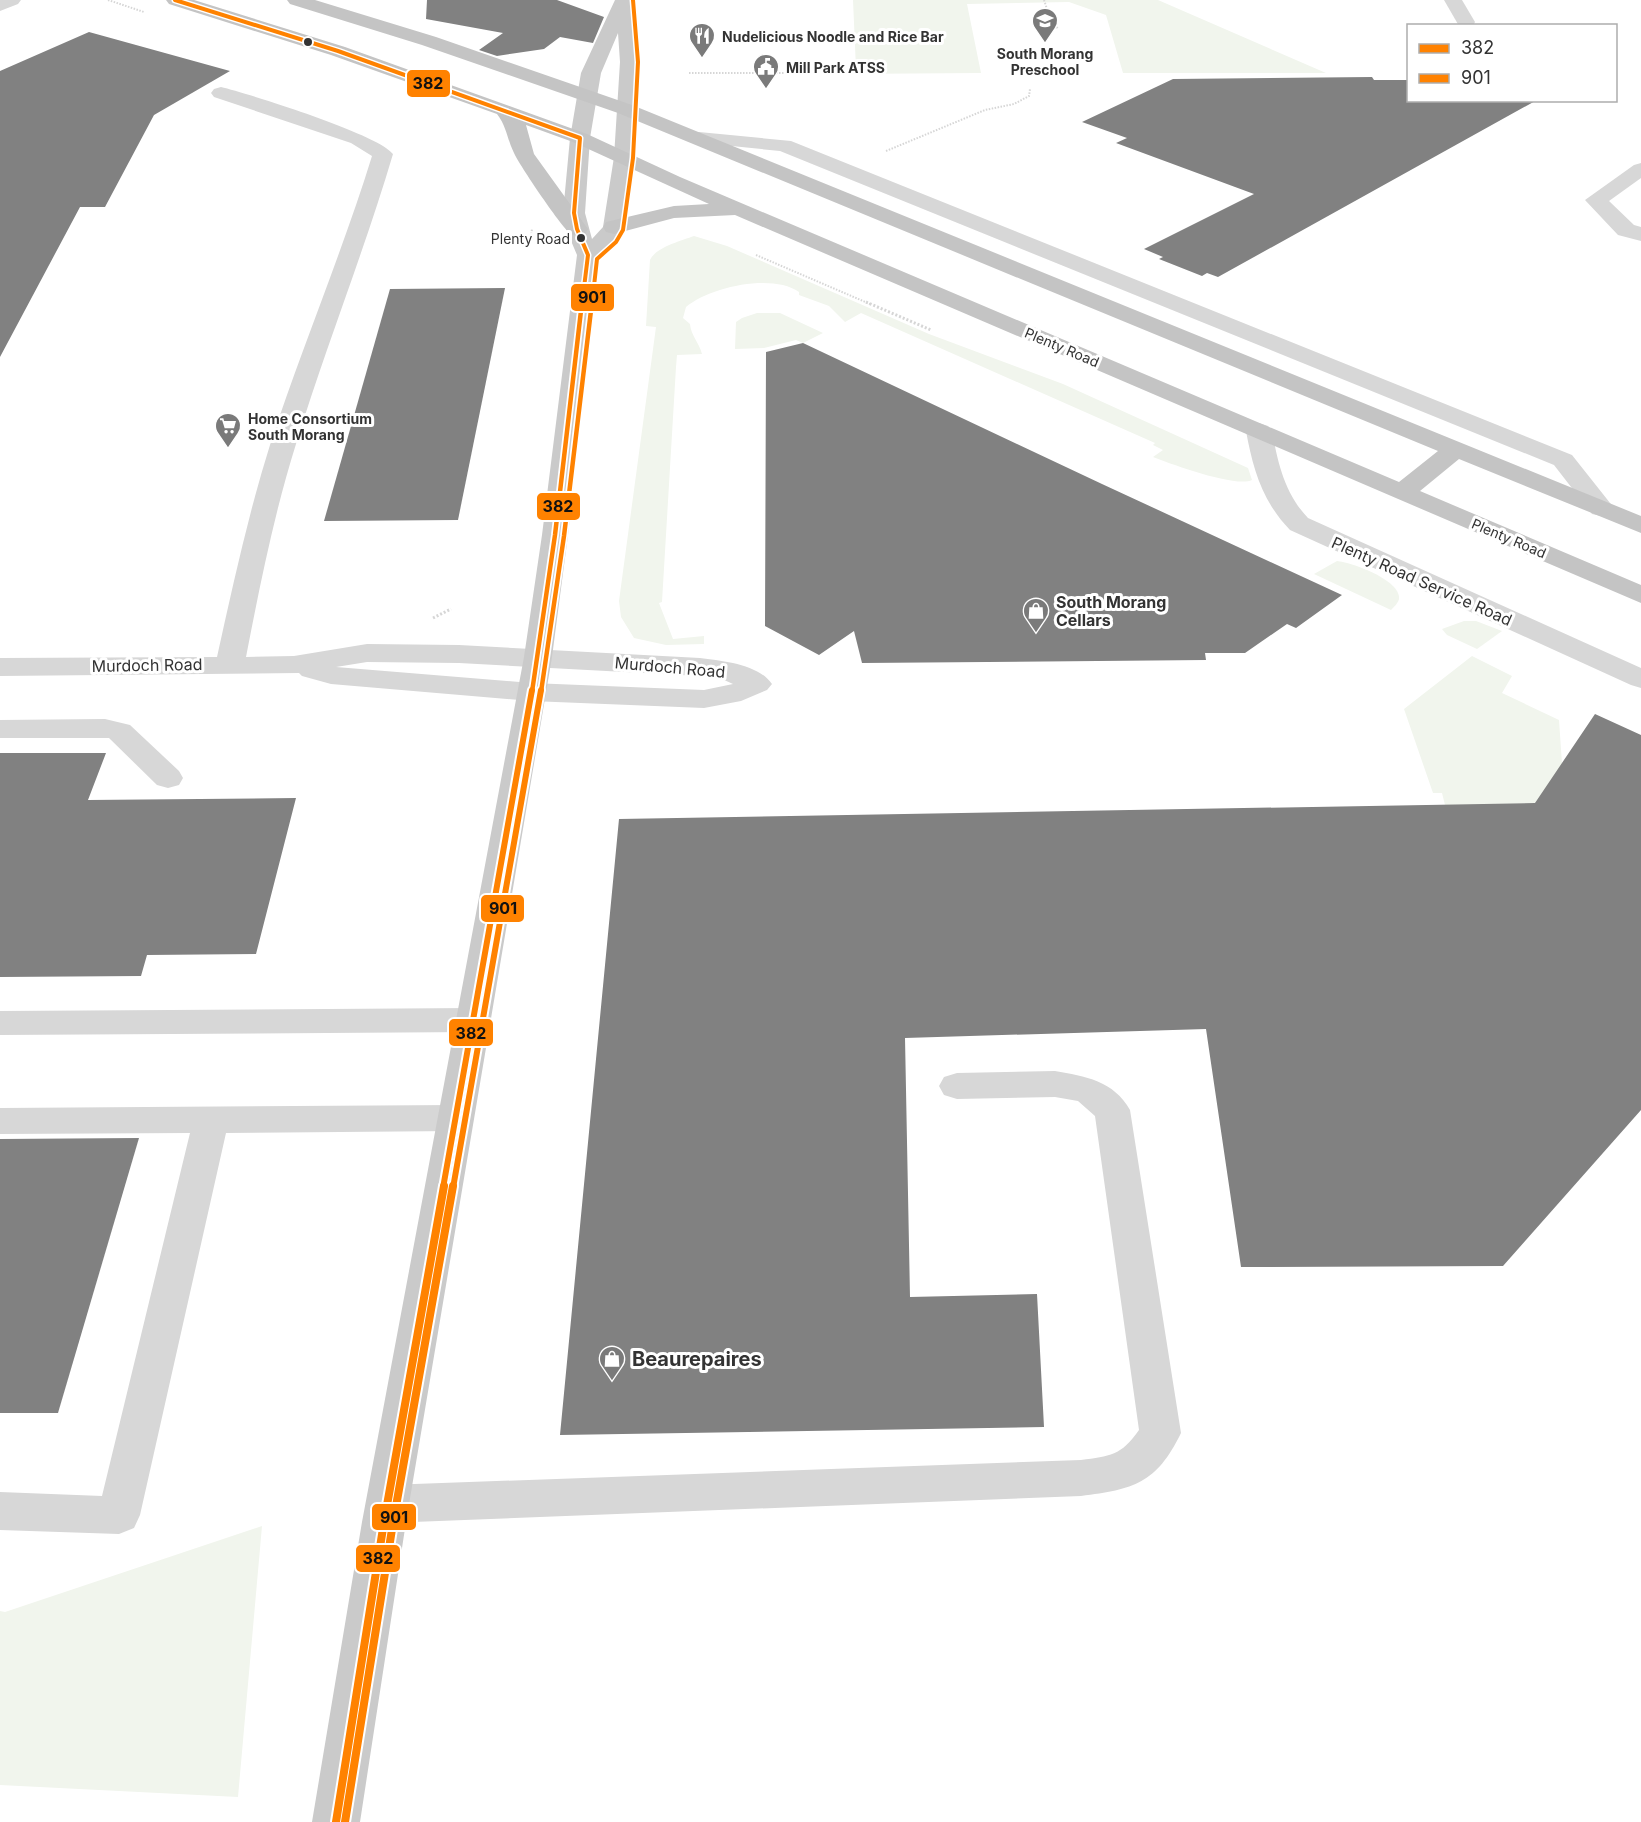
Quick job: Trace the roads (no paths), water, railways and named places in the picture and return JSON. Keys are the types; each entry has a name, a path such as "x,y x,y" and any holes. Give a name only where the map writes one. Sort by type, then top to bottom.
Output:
{"highway":[{"name":"Plenty Road","path":"175,0 329,48 580,138 741,210 1641,595"},
{"path":"296,0 429,41 587,94 1641,525"},
{"path":"505,111 515,123 524,154 549,189 554,200 577,229"},
{"path":"614,227 674,212 741,210"},
{"path":"1403,492 1456,449"}],"main road":[{"path":"336,1822 387,1504 535,675 555,535 588,255 577,229 574,213 580,138 595,61 623,3"},
{"path":"588,255 609,236 614,227 624,157 629,48 623,3"}],"street":[{"path":"0,6 12,0"},
{"path":"1453,0 1466,22"},
{"path":"222,93 358,139 383,154 369,199 314,349 271,487 256,540 230,664"},
{"path":"699,138 784,145 1563,460 1601,508"},
{"path":"1641,169 1596,200 1626,230 1641,234"},
{"path":"1113,278 1154,326"},
{"name":"Plenty Road Service Road","path":"1259,431 1268,478 1273,491 1288,514 1299,524 1641,679"},
{"name":"Murdoch Road","path":"0,667 230,664 294,665 331,675 535,675 700,667 729,671 757,684 731,694 704,699 535,675"},
{"path":"0,729 105,728 119,731 168,778"},
{"path":"0,1023 473,1020"},
{"path":"387,1504 1081,1478 1122,1473 1143,1459 1160,1433 1112,1110 1088,1090 1054,1084 957,1086"},
{"path":"0,1121 456,1118"},
{"path":"0,1511 119,1515 211,1120"}],"place":[{"name":"South Morang Preschool","path":"1045,44"},
{"name":"Nudelicious Noodle and Rice Bar","path":"702,59"},
{"name":"Mill Park ATSS","path":"766,90"},
{"name":"Plenty Road","path":"581,238"},
{"name":"Home Consortium South Morang","path":"228,449"},
{"name":"South Morang Cellars","path":"1036,634"},
{"name":"Beaurepaires","path":"612,1382"}]}
